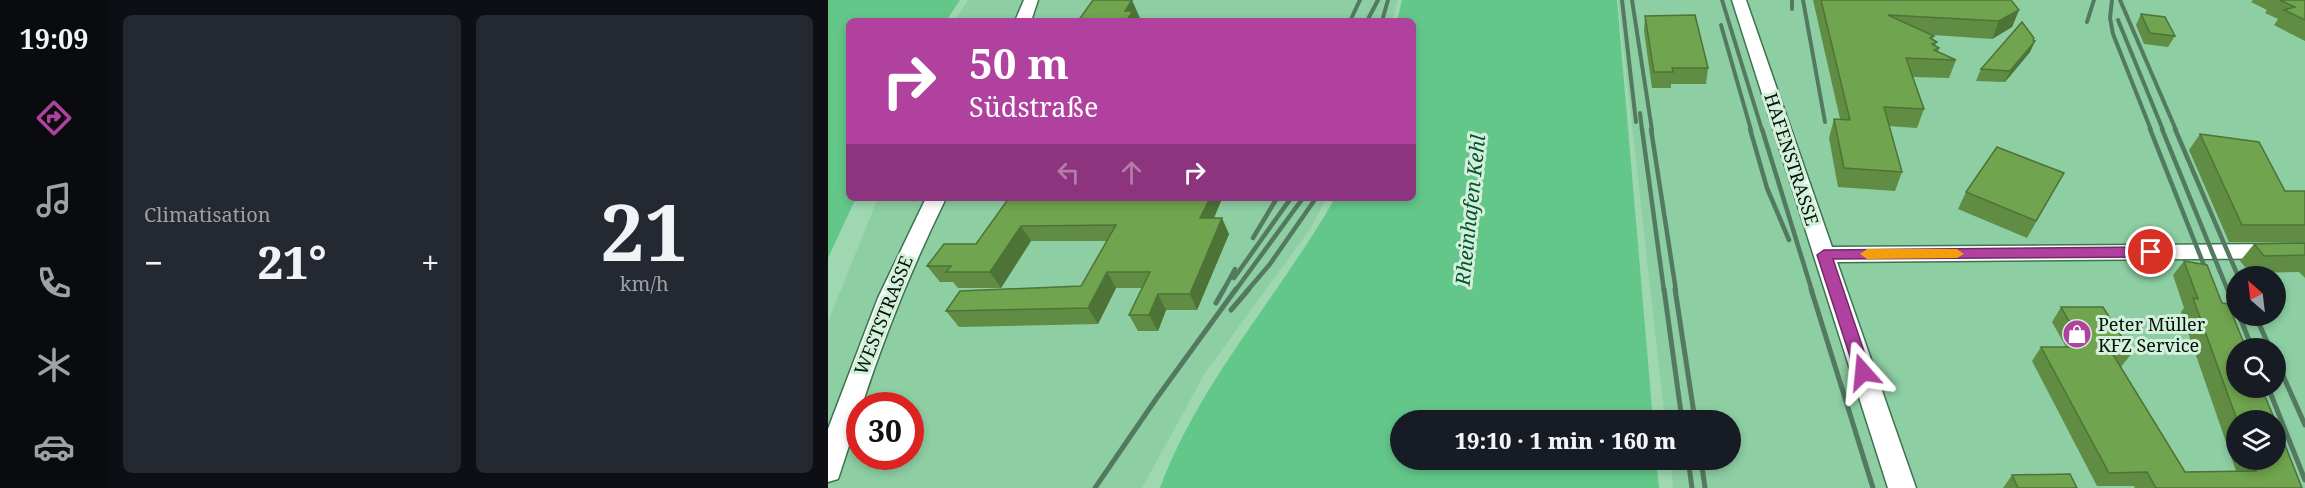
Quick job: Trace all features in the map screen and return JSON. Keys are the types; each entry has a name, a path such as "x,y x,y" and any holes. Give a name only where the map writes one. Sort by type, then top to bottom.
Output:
{"street":[{"path":"1024,18 1031,0"},
{"name":"HAFENSTRASSE","path":"1739,0 1902,488"},
{"name":"WESTSTRASSE","path":"828,470 850,398 876,330 908,252 934,201"},
{"path":"1824,255 2305,251"}],"shaded area":[{"path":"968,0 1398,0 1393,18 957,18"},
{"path":"1618,0 2305,0 2305,488 1673,488 1671,470 1741,470 1741,410 1664,410"},
{"path":"877,201 1325,201 1308,232 1205,373 1142,488 828,488 828,322"}],"water":[{"path":"828,0 960,0 948,18 846,18 846,201 855,201 828,258"},
{"name":"Rheinhafen Kehl","path":"1402,0 1617,0 1652,410 1390,410 1390,470 1657,470 1659,488 1160,488 1176,449 1218,375 1333,201 1416,201 1416,18 1398,18"}],"building":[{"path":"1093,0 1132,0 1125,11 1133,11 1128,18 1080,18"},
{"path":"1821,0 2011,0 2019,10 1999,21 1888,15 1934,36 1930,38 1937,42 1932,44 1939,48 1934,50 1956,60 1906,58 1924,109 1884,107 1902,172 1844,168 1834,119 1850,120"},
{"path":"2280,0 2305,0 2305,20 2284,10 2295,7"},
{"path":"2141,14 2165,17 2175,36 2150,33"},
{"path":"1695,15 1708,68 1672,68 1673,72 1654,72 1645,16"},
{"path":"2022,22 2035,41 2010,71 1981,69"},
{"path":"2200,134 2259,142 2285,191 2305,191 2305,225 2242,225"},
{"path":"1997,147 2064,173 2036,221 1966,192"},
{"path":"1007,201 1208,201 1200,218 1222,218 1190,294 1158,294 1149,315 1129,315 1150,272 1107,272 1088,308 946,311 960,291 1081,286 1116,225 1021,226 990,272 946,272 951,266 927,266 944,244 976,244"},
{"path":"2305,243 2305,255 2264,256 2254,244"},
{"path":"2184,261 2207,265 2222,303 2226,304 2226,326 2237,326 2242,338 2226,338 2226,390 2193,298 2198,299"},
{"path":"2061,307 2103,307 2132,353 2112,353 2185,472 2286,470 2286,447 2302,488 2156,488 2147,472 2109,473 2041,347 2084,347"},
{"path":"2229,398 2266,398 2271,410 2233,410"},
{"path":"2070,474 2077,488 2018,488 2012,475"}],"railway":[{"path":"1351,18 1360,0"},
{"path":"1369,18 1378,0"},
{"path":"1383,18 1388,0"},
{"path":"1622,0 1636,122"},
{"path":"1632,0 1652,130"},
{"path":"1722,0 1762,130"},
{"path":"1792,0 1792,9"},
{"path":"1803,0 1825,122"},
{"path":"2087,22 2094,0"},
{"path":"2112,0 2110,18 2113,34 2151,130"},
{"path":"2120,0 2176,130"},
{"path":"2118,20 2163,130"},
{"path":"1721,25 1751,130"},
{"path":"1640,113 1642,130"},
{"path":"1642,129 1664,291"},
{"path":"1651,129 1676,291"},
{"path":"1750,129 1767,188 1789,240"},
{"path":"1762,129 1812,291"},
{"path":"2150,129 2209,278"},
{"path":"2162,129 2226,286"},
{"path":"2175,129 2234,266"},
{"path":"1253,238 1275,201"},
{"path":"1234,278 1289,201"},
{"path":"1235,291 1301,201"},
{"path":"1247,291 1270,264 1314,201"},
{"path":"1223,291 1235,269"},
{"path":"1216,303 1224,289"},
{"path":"1095,488 1236,289"},
{"path":"1231,310 1249,289"},
{"path":"1664,289 1681,410"},
{"path":"1675,289 1693,410"},
{"path":"1811,289 1873,488"},
{"path":"2243,326 2248,338"},
{"path":"2260,326 2265,338"},
{"path":"2286,382 2305,425"},
{"path":"2272,398 2305,480"},
{"path":"1690,470 1692,488"},
{"path":"1703,470 1705,488"}],"slow traffic":[{"path":"1867,254 1957,254"}],"place":[{"name":"Peter Müller KFZ Service","path":"2077,334"}],"route":[{"path":"1863,372 1824,255 2151,252"}]}
